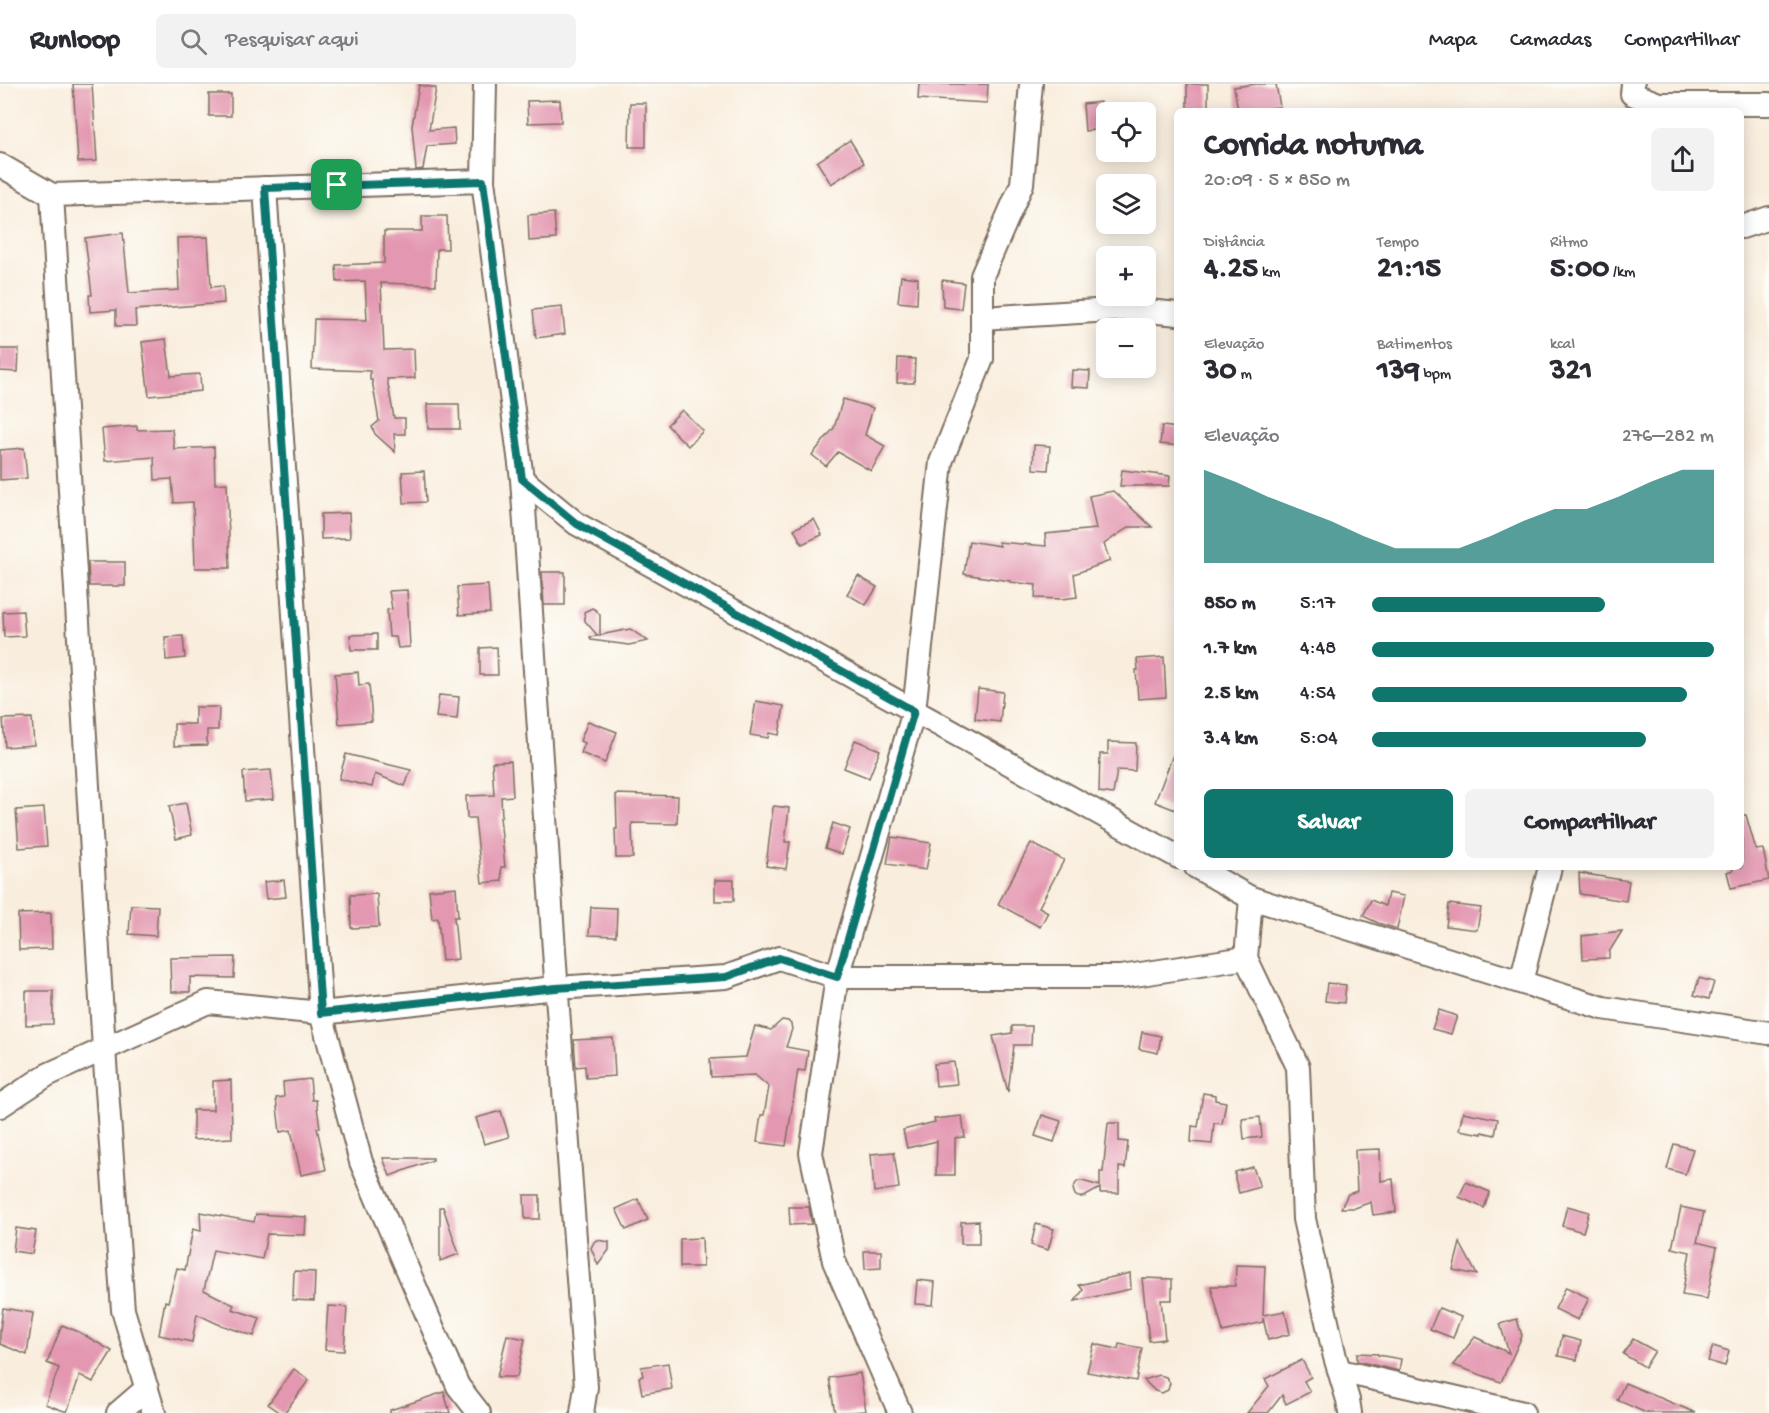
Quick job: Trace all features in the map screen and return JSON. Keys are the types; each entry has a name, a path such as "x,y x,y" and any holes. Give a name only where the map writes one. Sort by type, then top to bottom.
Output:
{"street":[{"path":"485,84 483,181 522,479 556,988 586,1387 582,1413"},
{"path":"900,1413 834,1261 811,1153 837,977 914,711 941,462 982,359 982,276 1022,184 1031,84"},
{"path":"1633,84 1632,94 1659,104 1769,104"},
{"path":"0,165 52,195 483,181"},
{"path":"265,188 321,1013 361,1162 458,1386 479,1413"},
{"path":"52,195 104,1048 123,1310 154,1413"},
{"path":"1744,226 1769,218"},
{"path":"982,318 1128,309 1174,314"},
{"path":"522,479 577,524 1174,855"},
{"path":"1201,870 1251,898 1603,1008 1769,1033"},
{"path":"1521,982 1549,870"},
{"path":"1251,898 1246,958 1298,1067 1304,1219 1350,1413"},
{"path":"0,1106 47,1074 208,1002 321,1013 556,988 726,977 779,958 837,977 1121,977 1246,958"},
{"path":"1340,1371 1523,1413"},
{"path":"118,1413 147,1388"}],"building":[{"path":"73,84 92,84 97,161 78,162"},
{"path":"919,84 988,84 987,103 918,99"},
{"path":"1187,84 1208,84 1208,108 1187,108"},
{"path":"1276,84 1280,107 1238,108 1234,87"},
{"path":"419,85 436,88 429,130 454,128 455,144 427,146 423,169 416,170 412,126"},
{"path":"209,94 231,94 231,116 209,116"},
{"path":"560,100 561,122 528,123 527,101"},
{"path":"1096,102 1096,130 1085,131 1083,104"},
{"path":"630,103 646,103 646,147 629,147"},
{"path":"850,140 864,163 831,184 817,162"},
{"path":"554,213 556,239 529,241 528,215"},
{"path":"422,216 447,216 448,249 437,249 436,285 381,283 384,350 414,349 415,378 387,379 394,418 405,418 405,434 394,434 395,452 375,434 372,427 379,421 370,371 312,369 314,319 367,320 365,281 337,282 336,265 384,263 384,231 422,231"},
{"path":"123,233 129,293 179,290 177,238 208,237 211,287 223,286 224,303 135,310 136,326 116,326 116,310 90,312 89,295 92,295 85,238"},
{"path":"901,276 918,278 917,304 898,302"},
{"path":"942,280 964,283 961,309 943,307"},
{"path":"562,307 565,334 536,338 533,310"},
{"path":"166,339 171,376 200,374 201,391 149,396 142,342"},
{"path":"0,349 19,349 18,372 0,371"},
{"path":"898,358 915,359 914,383 897,383"},
{"path":"1072,370 1090,371 1089,388 1071,387"},
{"path":"843,399 873,408 865,435 885,446 871,471 838,452 826,466 812,455 834,428"},
{"path":"427,404 459,404 460,429 428,429"},
{"path":"682,410 703,431 688,446 667,425"},
{"path":"137,426 137,430 172,429 174,449 214,447 215,484 227,483 230,568 195,568 193,502 174,503 172,479 155,480 154,457 105,461 102,429"},
{"path":"1162,426 1174,428 1174,446 1160,444"},
{"path":"1034,445 1050,446 1048,470 1033,469"},
{"path":"24,448 27,478 0,480 0,450"},
{"path":"1122,470 1170,476 1169,486 1120,486"},
{"path":"424,471 426,502 404,503 402,472"},
{"path":"1113,491 1152,527 1129,527 1104,544 1110,561 1074,574 1077,597 1035,598 1036,585 964,574 969,541 1000,546 998,542 1046,546 1045,534 1096,529 1089,496"},
{"path":"349,513 350,538 321,539 321,514"},
{"path":"814,519 822,535 802,544 794,529"},
{"path":"88,562 125,562 125,586 89,586"},
{"path":"542,572 565,572 565,605 544,605"},
{"path":"858,576 877,587 866,605 847,594"},
{"path":"488,585 490,613 459,615 457,587"},
{"path":"407,590 410,647 398,648 396,637 389,637 387,610 392,609 389,591"},
{"path":"592,608 600,615 600,635 630,629 648,641 629,645 591,640 590,637 598,636 585,621 584,612"},
{"path":"23,611 25,636 4,637 3,612"},
{"path":"377,634 377,650 351,650 350,635"},
{"path":"183,636 185,658 166,660 165,637"},
{"path":"497,647 498,675 480,675 480,648"},
{"path":"1164,657 1166,697 1138,699 1137,659"},
{"path":"358,672 359,685 369,684 372,721 339,724 335,674"},
{"path":"978,689 1003,692 1000,722 975,719"},
{"path":"439,695 459,697 457,719 436,717"},
{"path":"756,701 784,706 779,735 769,733 768,738 750,735"},
{"path":"195,707 219,707 218,730 207,730 207,745 174,746 174,724 195,724"},
{"path":"32,718 34,745 5,747 3,719"},
{"path":"588,721 617,732 605,763 581,753 585,743 580,741"},
{"path":"855,740 880,750 869,778 844,768"},
{"path":"1108,742 1136,743 1135,771 1117,770 1113,794 1099,792 1100,754 1108,754"},
{"path":"1174,752 1174,809 1155,802"},
{"path":"346,754 411,770 405,786 375,774 372,787 339,779"},
{"path":"511,761 513,796 501,797 502,817 500,817 505,867 501,867 502,881 482,883 475,818 467,818 466,796 494,795 492,762"},
{"path":"271,770 274,799 245,801 243,772"},
{"path":"616,794 678,796 677,824 632,823 633,858 616,858"},
{"path":"186,803 192,835 176,839 169,806"},
{"path":"774,806 789,808 785,842 790,842 786,869 766,866"},
{"path":"44,808 47,846 19,848 16,810"},
{"path":"1744,815 1746,815 1756,850 1763,849 1769,880 1731,888 1727,872 1744,870"},
{"path":"833,823 850,829 842,854 825,848"},
{"path":"892,837 931,843 926,870 887,864"},
{"path":"1031,843 1064,860 1039,907 1048,912 1040,927 998,904"},
{"path":"1579,873 1629,881 1626,901 1580,894"},
{"path":"284,880 286,897 266,899 264,882"},
{"path":"715,880 734,880 734,901 715,901"},
{"path":"456,887 458,917 454,917 458,959 442,961 438,918 432,919 429,890"},
{"path":"1388,893 1404,896 1397,929 1363,916 1371,900 1385,906"},
{"path":"377,894 379,927 351,928 350,895"},
{"path":"1449,904 1481,908 1477,930 1446,926"},
{"path":"131,905 158,906 156,936 129,934"},
{"path":"591,907 617,908 616,936 589,935"},
{"path":"51,913 52,949 19,950 18,914"},
{"path":"1622,931 1609,952 1609,958 1583,959 1582,936"},
{"path":"235,957 234,978 190,977 190,992 171,992 170,958"},
{"path":"1699,978 1714,982 1709,999 1694,995"},
{"path":"1327,983 1346,985 1344,1003 1325,1001"},
{"path":"26,991 53,991 53,1024 26,1025"},
{"path":"1439,1010 1457,1016 1451,1034 1432,1029"},
{"path":"782,1020 788,1021 792,1029 786,1047 808,1051 805,1071 798,1070 786,1146 757,1142 761,1115 764,1115 769,1087 755,1075 711,1077 710,1059 746,1057 755,1026 771,1030"},
{"path":"1012,1026 1032,1026 1031,1045 1014,1045 1008,1092 993,1036 1012,1033"},
{"path":"1142,1032 1161,1036 1158,1053 1139,1049"},
{"path":"613,1038 615,1076 586,1078 585,1066 576,1067 574,1040"},
{"path":"954,1062 957,1084 936,1086 934,1064"},
{"path":"310,1079 312,1100 316,1100 320,1128 317,1128 326,1170 301,1175 291,1130 280,1132 276,1098 284,1097 283,1082"},
{"path":"231,1080 232,1138 193,1140 193,1110 213,1110 213,1081"},
{"path":"1203,1093 1215,1095 1215,1100 1226,1102 1222,1124 1214,1123 1212,1144 1191,1142 1192,1126 1198,1127"},
{"path":"501,1111 509,1137 484,1144 476,1118"},
{"path":"1463,1112 1498,1119 1495,1135 1459,1130"},
{"path":"1042,1115 1061,1121 1054,1142 1035,1136"},
{"path":"962,1116 965,1137 955,1138 955,1175 936,1175 937,1141 907,1148 903,1130 935,1122 934,1119"},
{"path":"1260,1117 1262,1137 1244,1139 1242,1119"},
{"path":"1108,1123 1119,1123 1119,1141 1128,1142 1125,1168 1119,1167 1119,1193 1100,1193 1100,1188 1084,1197 1078,1197 1073,1189 1079,1181 1100,1186"},
{"path":"1674,1144 1693,1149 1685,1174 1667,1169"},
{"path":"1380,1149 1381,1181 1393,1179 1396,1212 1373,1215 1371,1202 1355,1208 1341,1208 1348,1194 1357,1191 1355,1150"},
{"path":"894,1152 899,1188 874,1192 871,1154"},
{"path":"383,1158 433,1158 433,1160 390,1176"},
{"path":"1253,1167 1260,1187 1239,1193 1235,1172"},
{"path":"1466,1182 1490,1192 1484,1208 1459,1197"},
{"path":"524,1195 540,1195 540,1219 525,1219"},
{"path":"638,1199 648,1220 626,1230 616,1209"},
{"path":"1567,1206 1589,1212 1583,1232 1562,1226"},
{"path":"440,1207 443,1207 459,1254 440,1261"},
{"path":"789,1207 809,1207 812,1224 790,1225"},
{"path":"1681,1207 1704,1212 1697,1242 1717,1247 1707,1299 1682,1295 1690,1252 1672,1248"},
{"path":"200,1212 254,1222 256,1214 306,1217 305,1235 267,1234 262,1259 213,1250 204,1290 234,1305 232,1309 260,1318 254,1336 197,1314 192,1342 159,1335 165,1301 168,1302 177,1268 185,1270 193,1229 201,1231"},
{"path":"979,1221 979,1244 961,1244 961,1222"},
{"path":"1036,1224 1054,1229 1048,1250 1031,1245"},
{"path":"16,1228 36,1231 32,1254 13,1251"},
{"path":"702,1238 703,1267 680,1267 680,1239"},
{"path":"597,1240 609,1242 609,1250 598,1265 591,1248"},
{"path":"1460,1243 1477,1275 1453,1270"},
{"path":"864,1251 881,1251 881,1268 865,1269"},
{"path":"1236,1265 1265,1266 1263,1315 1285,1311 1290,1334 1268,1340 1263,1318 1263,1322 1223,1332 1211,1286 1235,1286"},
{"path":"294,1271 315,1272 314,1301 293,1300"},
{"path":"1130,1273 1131,1289 1075,1301 1083,1290 1079,1285"},
{"path":"1142,1278 1172,1279 1172,1300 1161,1300 1165,1339 1149,1341"},
{"path":"917,1280 935,1282 933,1305 915,1304"},
{"path":"1566,1287 1589,1298 1578,1320 1555,1309"},
{"path":"328,1306 347,1307 344,1351 325,1350"},
{"path":"3,1308 33,1313 27,1355 0,1344"},
{"path":"1439,1308 1461,1317 1453,1338 1430,1329"},
{"path":"1517,1319 1522,1336 1501,1382 1453,1365 1475,1337 1509,1353 1500,1324"},
{"path":"62,1325 112,1351 93,1382 80,1375 67,1412 45,1404 59,1368 47,1363"},
{"path":"507,1335 525,1339 517,1377 497,1377"},
{"path":"1562,1336 1581,1341 1577,1360 1558,1356"},
{"path":"1633,1339 1655,1351 1645,1367 1623,1354"},
{"path":"1094,1344 1118,1349 1119,1344 1142,1348 1136,1381 1087,1372"},
{"path":"1713,1346 1729,1351 1725,1366 1708,1361"},
{"path":"1357,1353 1378,1354 1401,1359 1399,1371 1357,1361"},
{"path":"1302,1360 1311,1377 1304,1381 1310,1392 1286,1404 1282,1395 1268,1413 1247,1413 1269,1386 1265,1379"},
{"path":"668,1363 672,1389 642,1394 639,1377 643,1376 641,1367"},
{"path":"294,1369 309,1380 284,1413 281,1413 268,1404"},
{"path":"860,1373 866,1411 835,1413 829,1378"},
{"path":"1159,1375 1166,1377 1170,1383 1168,1390 1162,1393 1155,1391 1144,1380"},
{"path":"1625,1383 1696,1413 1646,1413 1617,1400"},
{"path":"444,1392 450,1413 390,1413 390,1410"}],"route":[{"path":"483,181 522,479 577,524 914,711 837,977 779,958 726,977 556,988 321,1013 265,188 337,185 483,181"}]}
